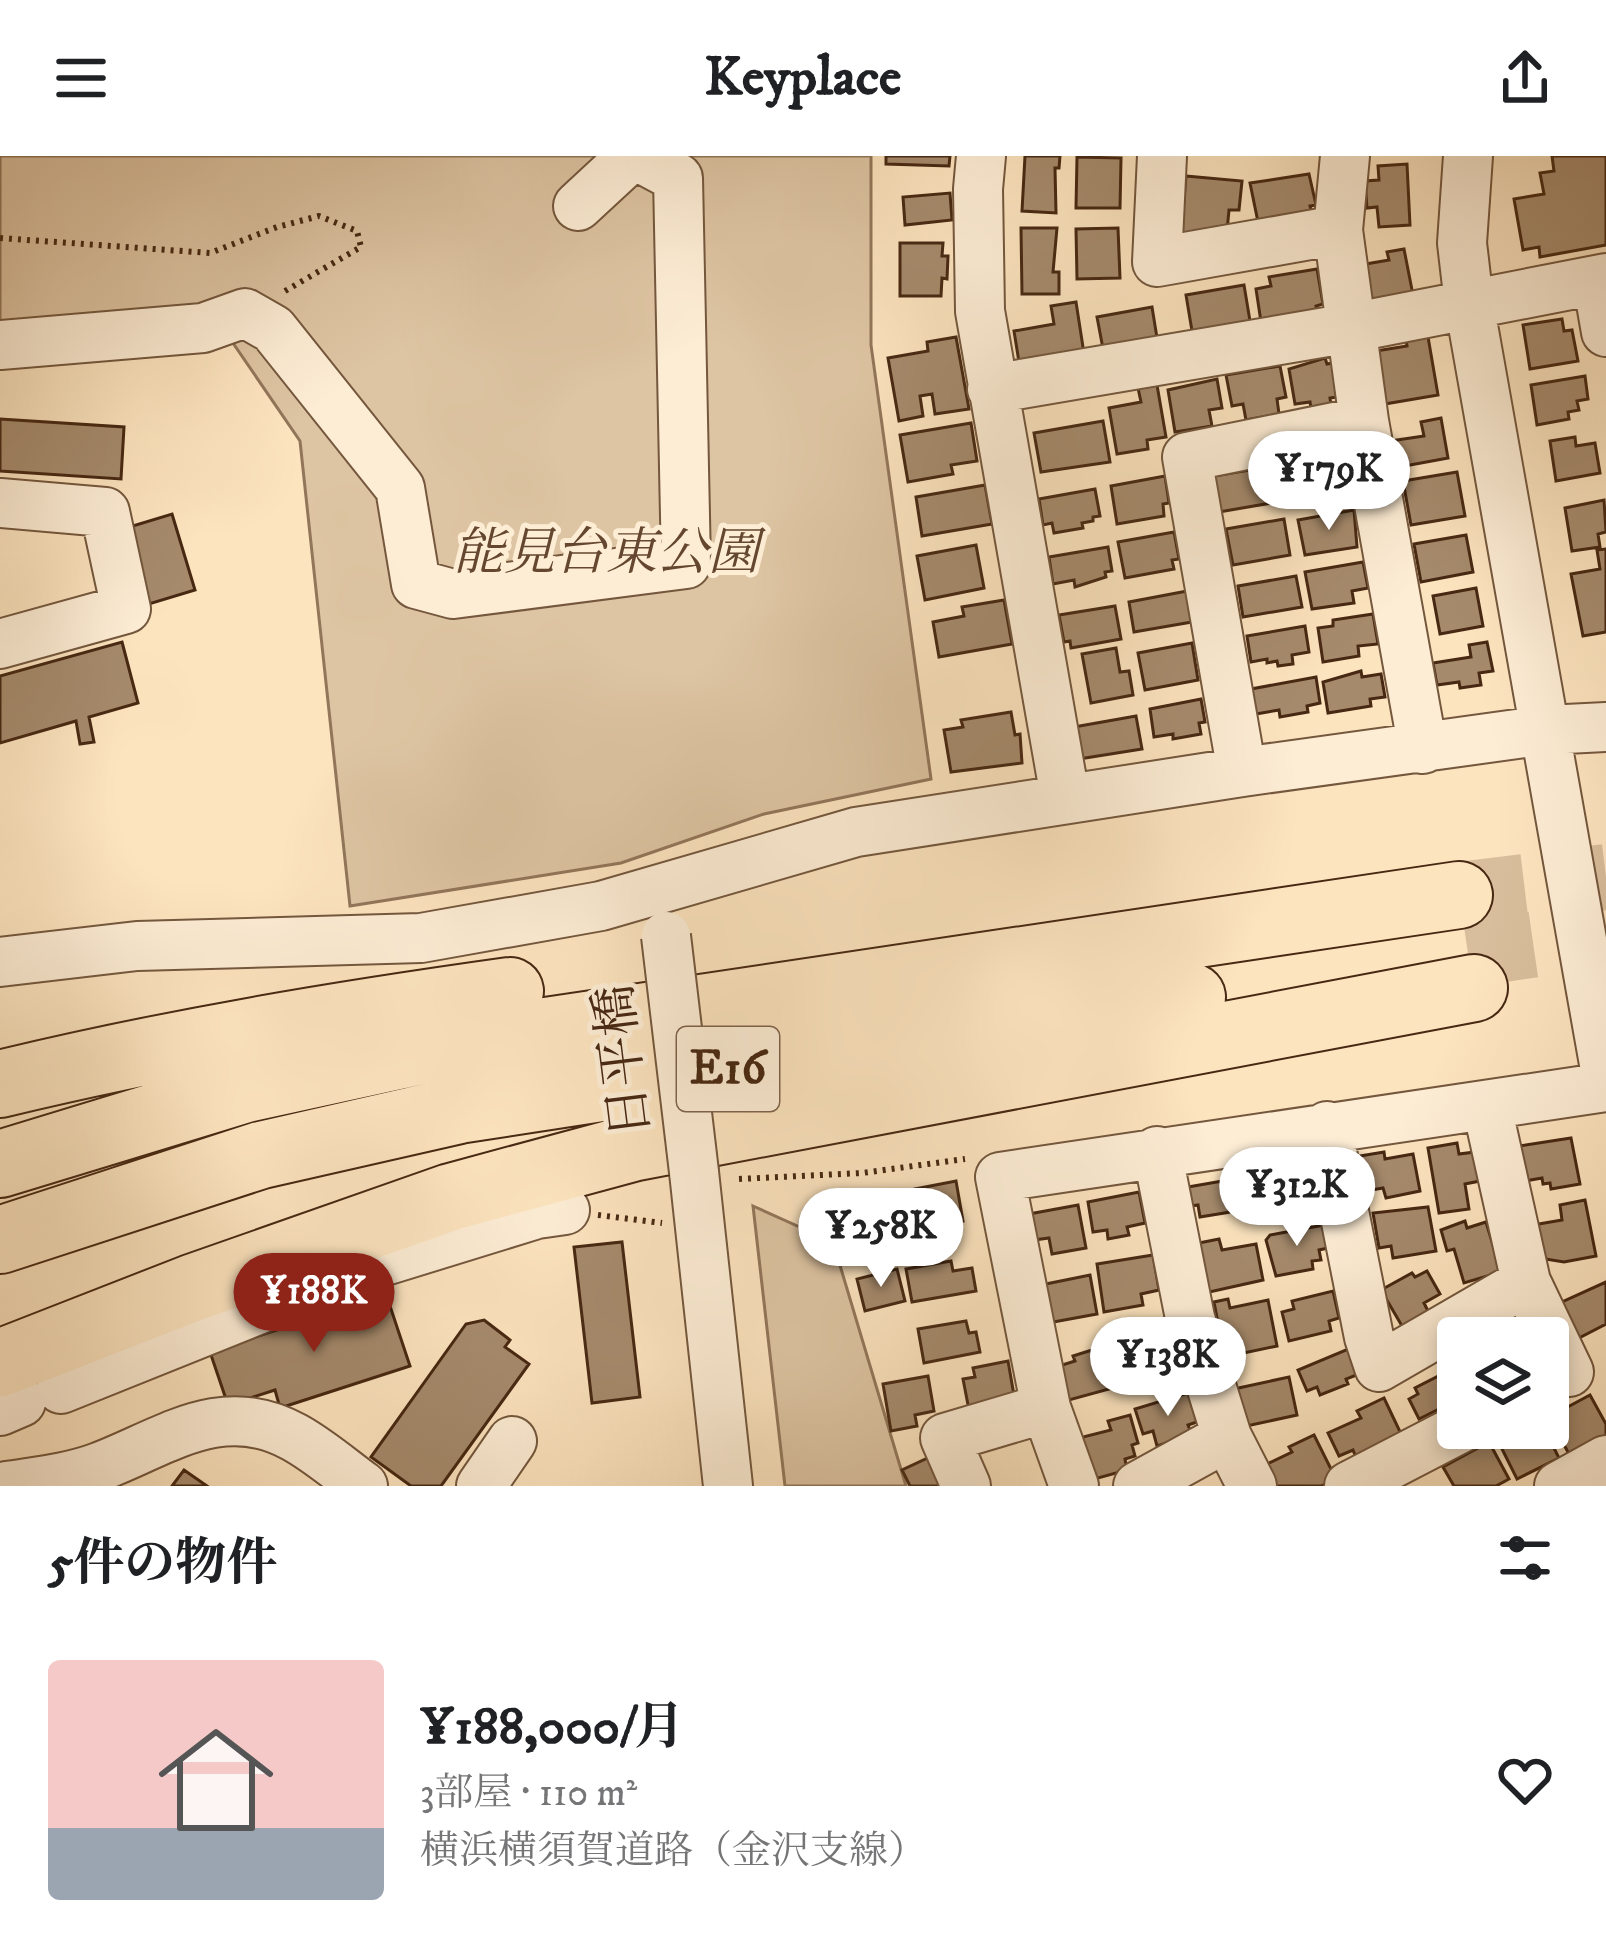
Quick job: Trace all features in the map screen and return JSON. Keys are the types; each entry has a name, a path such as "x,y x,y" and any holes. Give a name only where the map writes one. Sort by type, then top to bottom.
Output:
{"highway":[{"path":"0,1084 124,1054 323,1016 538,988 1454,935"},
{"path":"21,1391 191,1288 451,1197 1454,935"},
{"name":"E16","path":"0,1164 246,1089 439,1047 1454,935"},
{"name":"E16","path":"0,1240 260,1155 459,1110 1454,935"}],"street":[{"path":"0,345 202,328 245,313 273,328 400,488 416,584 453,594 686,564 678,178 634,156 578,206"},
{"path":"981,156 980,311 1065,797"},
{"path":"1162,156 1156,262 1338,230"},
{"path":"1345,156 1338,230 1350,328 1423,749"},
{"path":"1468,156 1462,243 1469,303 1606,1075"},
{"path":"992,389 1350,328 1601,279 1606,332"},
{"path":"1242,772 1187,457 1364,421"},
{"path":"0,503 105,512 126,609 0,644"},
{"path":"0,962 137,946 421,938 602,907 663,913 856,832 1242,772 1546,730 1606,727"},
{"name":"日平橋","path":"663,913 714,1176 728,1486"},
{"path":"1074,1486 1046,1408 1000,1177 1606,1088"},
{"path":"1487,1108 1526,1282 1574,1370"},
{"path":"1327,1126 1379,1367 1526,1282"},
{"path":"1157,1151 1190,1318 1227,1437 1252,1486"},
{"path":"21,1391 362,1268 537,1214 565,1210"},
{"path":"966,1486 946,1438 1046,1408"},
{"path":"8,1486 99,1467 179,1430 216,1422 254,1422 293,1436 338,1479"},
{"path":"1138,1486 1227,1437"},
{"path":"481,1486 512,1442"},
{"path":"1349,1486 1418,1470 1440,1449"},
{"path":"1559,1486 1606,1460"}],"path":[{"path":"0,238 210,253 277,226 319,216 357,231 361,247 245,313"},
{"path":"714,1176 862,1173 983,1156 1000,1177"},
{"path":"565,1210 652,1223"}],"green space":[{"name":"能見台東公園","path":"0,156 871,156 871,345 931,779 764,814 621,863 350,906 300,441 209,308 0,327"},
{"path":"753,1206 833,1242 906,1486 785,1486"}],"building":[{"path":"886,156 950,156 949,166 886,164"},
{"path":"1025,156 1060,156 1059,168 1055,168 1056,213 1022,211"},
{"path":"1552,156 1606,156 1606,245 1540,257 1539,247 1523,250 1514,199 1544,194 1540,173 1554,171"},
{"path":"1077,157 1121,158 1120,208 1076,208"},
{"path":"1407,164 1410,225 1379,227 1377,207 1367,208 1365,181 1379,180 1378,166"},
{"path":"1309,174 1316,205 1311,210 1258,222 1250,183"},
{"path":"1186,176 1242,181 1239,210 1229,210 1227,231 1181,233"},
{"path":"950,193 952,220 905,225 903,197"},
{"path":"1021,228 1057,228 1053,272 1059,272 1059,294 1022,294"},
{"path":"1118,228 1120,278 1077,279 1076,229"},
{"path":"900,243 943,243 942,256 948,256 941,296 900,296"},
{"path":"1404,249 1413,295 1368,304 1360,265 1389,260 1387,252"},
{"path":"1317,269 1323,304 1316,306 1317,312 1261,322 1256,289 1271,286 1269,277"},
{"path":"1244,285 1251,327 1193,337 1186,295"},
{"path":"1076,302 1085,360 1019,362 1014,331 1054,324 1051,306"},
{"path":"1152,307 1158,344 1104,354 1097,317"},
{"path":"1562,319 1564,331 1572,330 1578,361 1530,369 1523,325"},
{"path":"1427,331 1438,395 1385,404 1376,351 1407,346 1405,334"},
{"path":"956,337 969,409 935,414 932,394 920,396 923,416 899,421 888,358 928,351 927,342"},
{"path":"1325,358 1327,364 1338,362 1344,396 1330,398 1331,405 1295,404 1289,369"},
{"path":"1280,366 1286,397 1277,399 1279,414 1246,420 1243,404 1232,406 1226,375"},
{"path":"1585,376 1588,399 1577,401 1579,410 1568,412 1569,419 1537,425 1531,385"},
{"path":"1217,379 1222,408 1209,410 1212,426 1175,432 1168,390"},
{"path":"1157,385 1166,437 1147,440 1148,449 1117,454 1109,408 1141,402 1138,388"},
{"path":"1441,418 1448,458 1394,468 1390,441 1424,436 1421,422"},
{"path":"0,419 124,427 121,479 0,471"},
{"path":"1103,421 1110,462 1041,472 1034,433"},
{"path":"971,423 977,461 951,465 953,474 908,482 900,435"},
{"path":"1575,437 1576,446 1595,443 1600,473 1556,481 1550,441"},
{"path":"1347,455 1354,491 1293,502 1288,473 1304,470 1302,463"},
{"path":"1256,469 1259,483 1280,479 1283,501 1219,512 1214,476"},
{"path":"1457,472 1465,516 1411,525 1403,481"},
{"path":"1165,476 1169,503 1163,504 1164,516 1117,524 1111,486"},
{"path":"985,485 992,524 922,536 916,497"},
{"path":"1095,489 1100,516 1082,523 1083,528 1054,533 1052,523 1043,525 1039,499"},
{"path":"1604,500 1606,532 1598,534 1600,547 1572,551 1565,508"},
{"path":"1354,510 1357,547 1305,555 1298,520"},
{"path":"172,514 195,590 149,604 126,528"},
{"path":"1284,519 1290,555 1233,565 1226,529"},
{"path":"1174,532 1179,559 1172,560 1174,569 1125,578 1118,542"},
{"path":"1466,535 1473,572 1421,582 1414,544"},
{"path":"976,545 984,588 925,600 917,556"},
{"path":"1108,547 1112,571 1105,572 1106,577 1075,587 1074,580 1053,584 1049,557"},
{"path":"1606,549 1606,632 1583,636 1571,574 1600,569 1597,550"},
{"path":"1363,562 1368,588 1352,591 1354,603 1312,609 1305,572"},
{"path":"1296,576 1302,607 1243,617 1238,586"},
{"path":"1476,588 1483,626 1440,634 1433,596"},
{"path":"1187,591 1192,622 1134,632 1129,602"},
{"path":"1004,600 1012,644 939,657 933,622 964,616 962,607"},
{"path":"1115,606 1121,639 1071,648 1070,641 1064,642 1059,615"},
{"path":"1373,614 1378,644 1358,646 1359,656 1323,662 1318,628 1333,626 1333,620"},
{"path":"1305,626 1309,652 1292,655 1293,664 1278,666 1277,661 1267,663 1267,659 1251,662 1247,636"},
{"path":"122,642 138,703 89,717 94,742 80,744 76,721 0,743 0,676"},
{"path":"1487,642 1493,671 1479,673 1481,685 1437,685 1433,663 1471,657 1469,645"},
{"path":"1192,643 1198,680 1145,690 1138,653"},
{"path":"1116,648 1120,672 1129,671 1133,695 1091,703 1082,654"},
{"path":"1361,671 1362,677 1381,674 1385,697 1370,699 1371,706 1328,713 1323,682"},
{"path":"1316,677 1320,703 1307,706 1308,712 1280,717 1279,710 1256,714 1251,689"},
{"path":"1201,699 1205,722 1199,723 1201,734 1154,737 1150,709"},
{"path":"1011,712 1015,735 1020,734 1022,763 951,772 944,730 963,727 961,720"},
{"path":"1136,716 1142,749 1079,759 1074,727"},
{"path":"1571,1138 1580,1184 1551,1189 1542,1178 1525,1181 1519,1146"},
{"path":"1457,1143 1459,1154 1475,1152 1480,1181 1465,1184 1469,1209 1439,1213 1428,1148"},
{"path":"1384,1152 1385,1159 1413,1154 1420,1191 1386,1198 1383,1188 1366,1191 1360,1156"},
{"path":"1308,1162 1315,1199 1259,1209 1254,1180 1287,1174 1285,1166"},
{"path":"1244,1180 1249,1209 1200,1217 1198,1205 1191,1206 1188,1187"},
{"path":"956,1181 963,1221 922,1228 915,1189"},
{"path":"1139,1192 1145,1223 1127,1227 1129,1235 1108,1239 1107,1230 1093,1232 1088,1202"},
{"path":"1585,1200 1596,1256 1564,1262 1539,1258 1533,1225 1562,1220 1560,1205"},
{"path":"1078,1205 1086,1248 1052,1254 1049,1238 1034,1240 1029,1214"},
{"path":"1428,1207 1436,1251 1393,1258 1391,1246 1379,1248 1373,1213"},
{"path":"907,1209 913,1247 868,1254 866,1238 877,1233 863,1235 861,1221 877,1219 876,1213"},
{"path":"1465,1221 1467,1228 1486,1222 1501,1272 1464,1283 1454,1249 1447,1251 1441,1230"},
{"path":"1324,1225 1328,1248 1319,1250 1321,1260 1312,1261 1313,1269 1276,1276 1266,1240 1270,1235"},
{"path":"1219,1239 1222,1250 1256,1244 1263,1280 1205,1293 1199,1243"},
{"path":"622,1242 640,1397 592,1403 574,1247"},
{"path":"1153,1255 1159,1290 1141,1294 1143,1305 1104,1312 1097,1264"},
{"path":"951,1261 953,1271 972,1268 976,1291 912,1302 906,1269"},
{"path":"897,1269 905,1301 865,1311 857,1279"},
{"path":"1427,1271 1440,1294 1424,1303 1428,1311 1402,1326 1381,1290 1412,1273 1415,1277"},
{"path":"1090,1275 1097,1314 1048,1323 1041,1285"},
{"path":"1606,1282 1606,1324 1579,1338 1562,1302"},
{"path":"1333,1291 1339,1318 1329,1321 1331,1331 1289,1341 1282,1312 1294,1309 1292,1301"},
{"path":"386,1294 410,1366 280,1408 275,1390 228,1405 210,1352"},
{"path":"1228,1299 1230,1308 1268,1300 1277,1346 1239,1354 1238,1347 1223,1350 1214,1302"},
{"path":"484,1320 510,1340 505,1347 529,1364 441,1486 411,1486 371,1457 466,1324"},
{"path":"966,1321 969,1333 976,1332 980,1352 924,1363 918,1329"},
{"path":"1171,1331 1176,1352 1169,1354 1173,1365 1127,1378 1119,1346 1129,1343 1128,1338"},
{"path":"1108,1345 1120,1386 1069,1400 1059,1366 1075,1361 1073,1356"},
{"path":"1353,1347 1359,1374 1320,1395 1317,1387 1307,1391 1298,1370"},
{"path":"1008,1361 1015,1401 969,1410 963,1379 975,1377 973,1368"},
{"path":"928,1376 934,1411 915,1415 917,1426 891,1431 883,1384"},
{"path":"1289,1377 1297,1415 1242,1427 1234,1389"},
{"path":"1437,1377 1437,1410 1419,1419 1409,1399 1418,1394 1415,1388"},
{"path":"1188,1393 1197,1422 1188,1425 1192,1435 1157,1446 1153,1431 1143,1434 1135,1409"},
{"path":"1590,1395 1606,1424 1606,1435 1569,1454 1566,1449 1569,1406"},
{"path":"1384,1398 1403,1438 1357,1460 1353,1450 1339,1456 1328,1433 1361,1418 1357,1411"},
{"path":"1130,1415 1138,1443 1132,1445 1135,1456 1125,1459 1127,1470 1091,1480 1079,1438 1111,1430 1108,1421"},
{"path":"1314,1435 1336,1479 1321,1486 1270,1486 1261,1467"},
{"path":"1476,1449 1493,1449 1509,1479 1496,1486 1454,1486 1443,1467"},
{"path":"1502,1449 1554,1449 1559,1458 1517,1479"},
{"path":"932,1456 946,1486 910,1486 902,1470"},
{"path":"184,1470 207,1486 172,1486"}],"tunnel":[{"path":"1459,895 1606,877"},
{"path":"1468,954 1606,934"}]}
